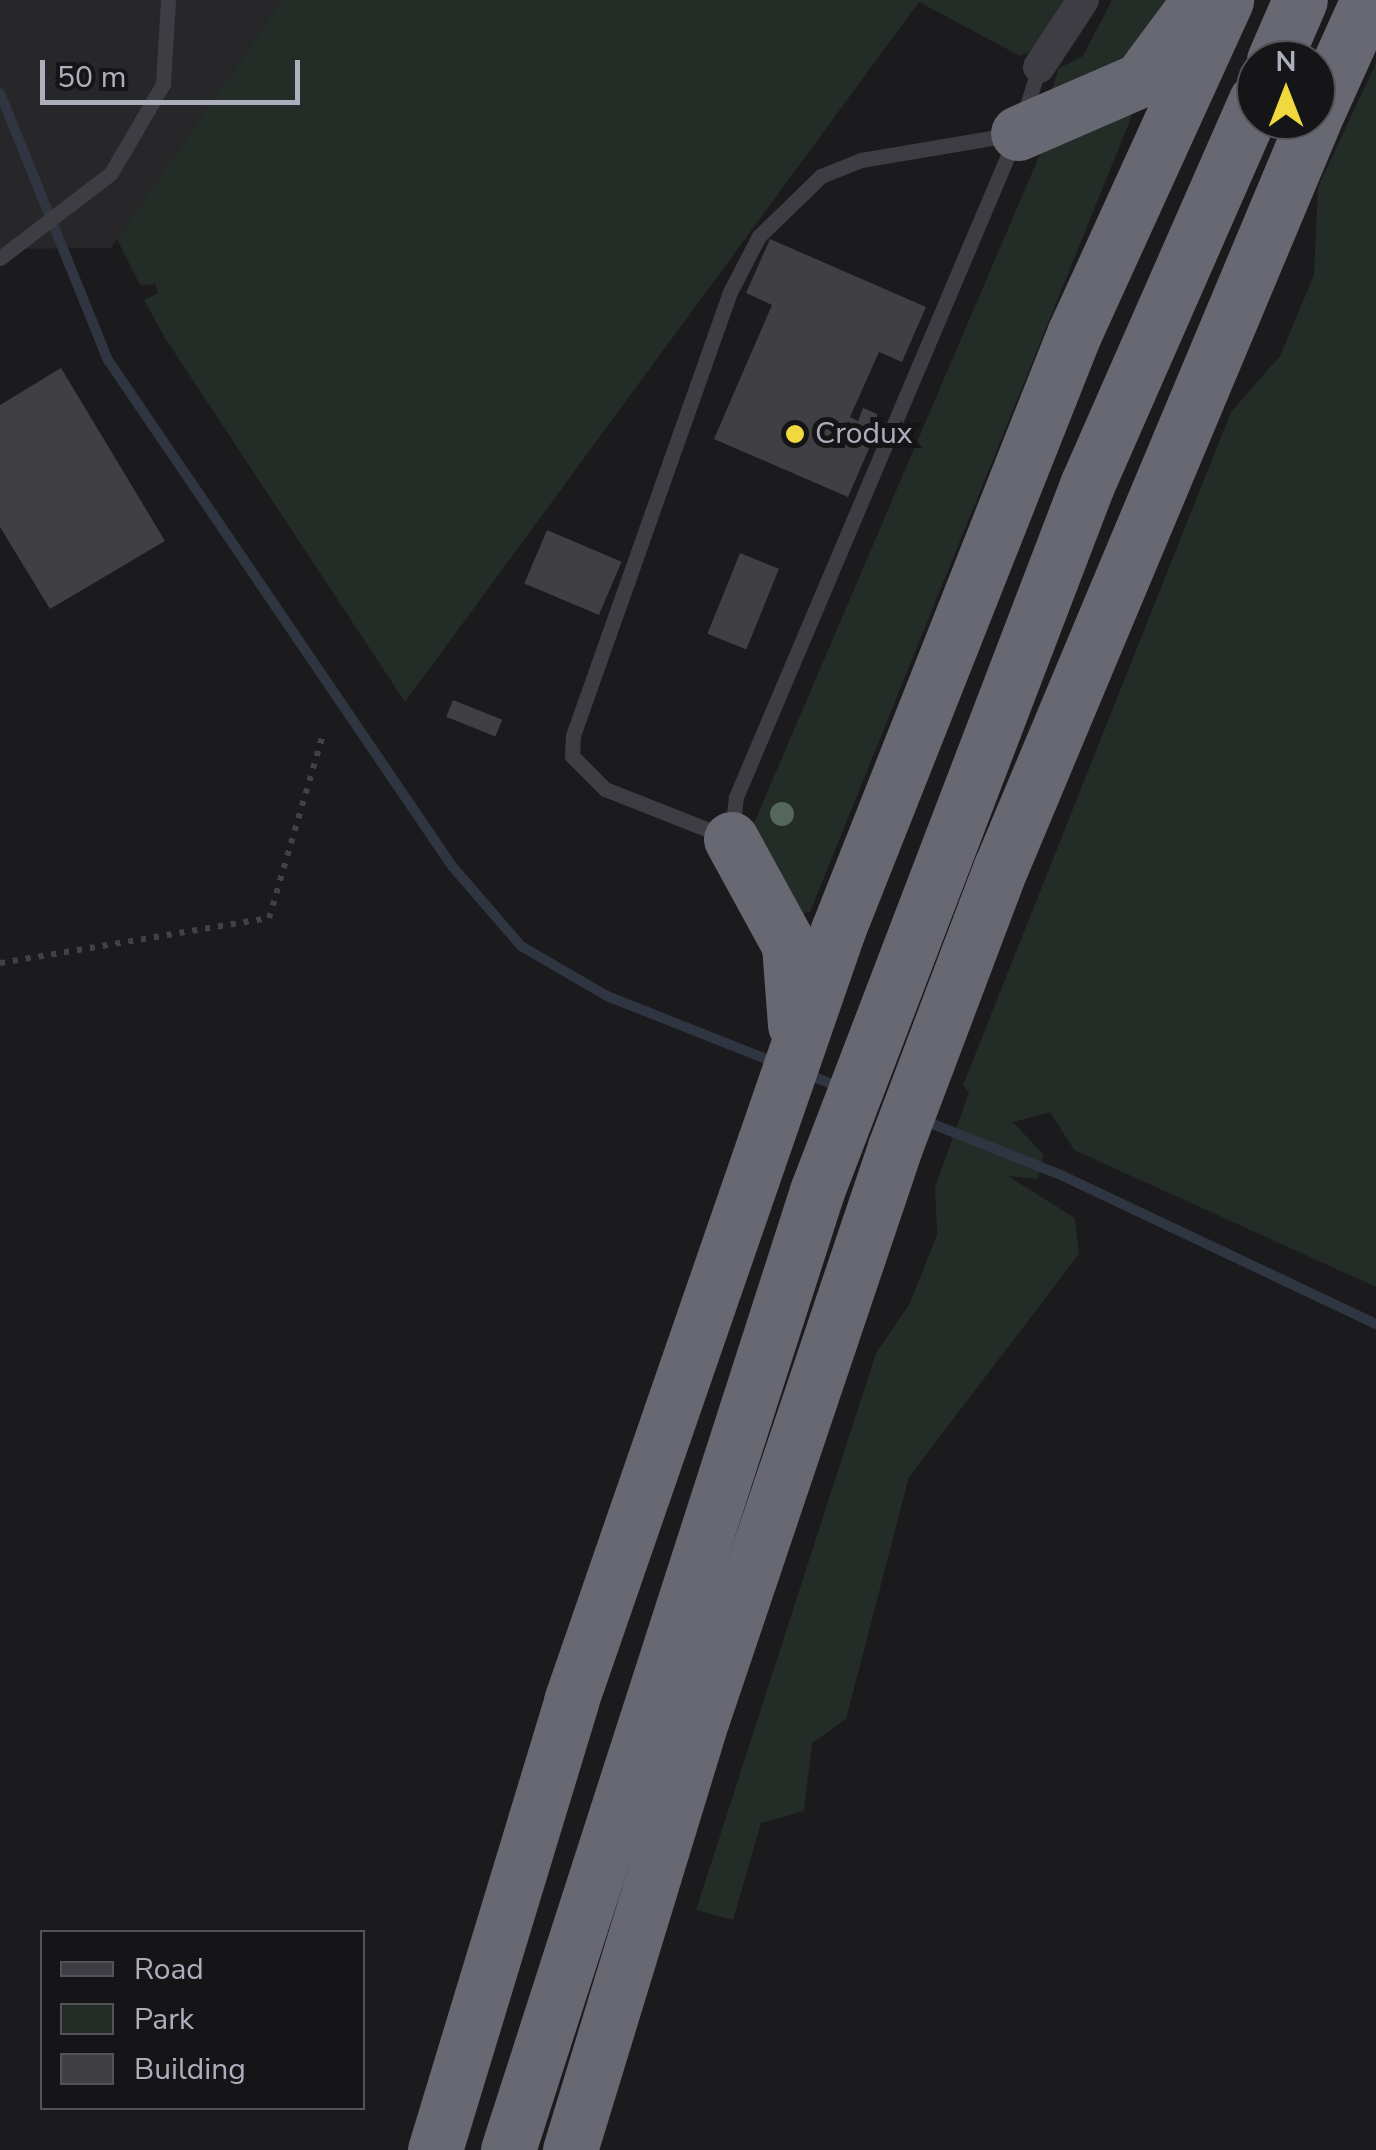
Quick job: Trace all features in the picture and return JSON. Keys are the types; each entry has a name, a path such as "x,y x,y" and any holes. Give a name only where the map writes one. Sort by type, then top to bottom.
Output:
{"highway":[{"path":"1018,134 1140,80 1200,0"},
{"path":"435,2150 571,1701 798,1043 1074,334 1226,0"},
{"path":"1283,40 1300,0"},
{"path":"1336,71 1368,0"},
{"path":"508,2150 649,1696 840,1130 1087,486 1238,140"},
{"path":"570,2150 702,1719 895,1147 1217,335 1305,140"},
{"path":"731,839 788,945 798,1043"}],"street":[{"path":"1039,68 1083,0"}],"lane":[{"path":"0,258 36,235 111,173 164,84 168,0"},
{"path":"1018,134 861,160 822,176 760,236 730,292 572,756 604,790 731,839 736,797 1018,134 1039,68"}],"path":[{"path":"0,963 269,918 322,738"}],"shaded area":[{"path":"0,0 282,0 111,248 0,249"}],"green space":[{"path":"282,0 1063,0 1035,50 1020,56 919,2 405,702 165,338 144,300 158,293 155,284 140,285 117,239"},
{"path":"1112,0 1174,0 1118,63 1050,95 1059,68 1083,56"},
{"path":"1376,63 1376,1287 1074,1150 1050,1112 1013,1122 1044,1155 1038,1179 1008,1176 1075,1218 1079,1254 909,1477 846,1719 812,1743 804,1811 761,1823 733,1920 696,1910 876,1353 909,1305 937,1235 935,1187 969,1093 963,1085 1231,412 1280,356 1314,275 1318,187"},
{"path":"1135,108 810,912 803,913 752,828 1046,140"}],"building":[{"path":"770,239 926,307 902,362 879,352 850,417 858,421 863,408 877,414 877,430 848,497 714,439 772,305 746,293"},
{"path":"61,368 165,541 50,609 0,527 0,405"},
{"path":"547,530 622,562 599,615 524,583"},
{"path":"740,553 779,569 746,649 707,634"},
{"path":"453,700 502,720 495,737 446,717"}],"waterway":[{"path":"0,93 108,360 452,866 521,946 607,996 774,1062"},
{"path":"804,1073 839,1087"},
{"path":"920,1119 1063,1176 1376,1324"}],"place":[{"name":"Crodux","path":"795,434"}]}
